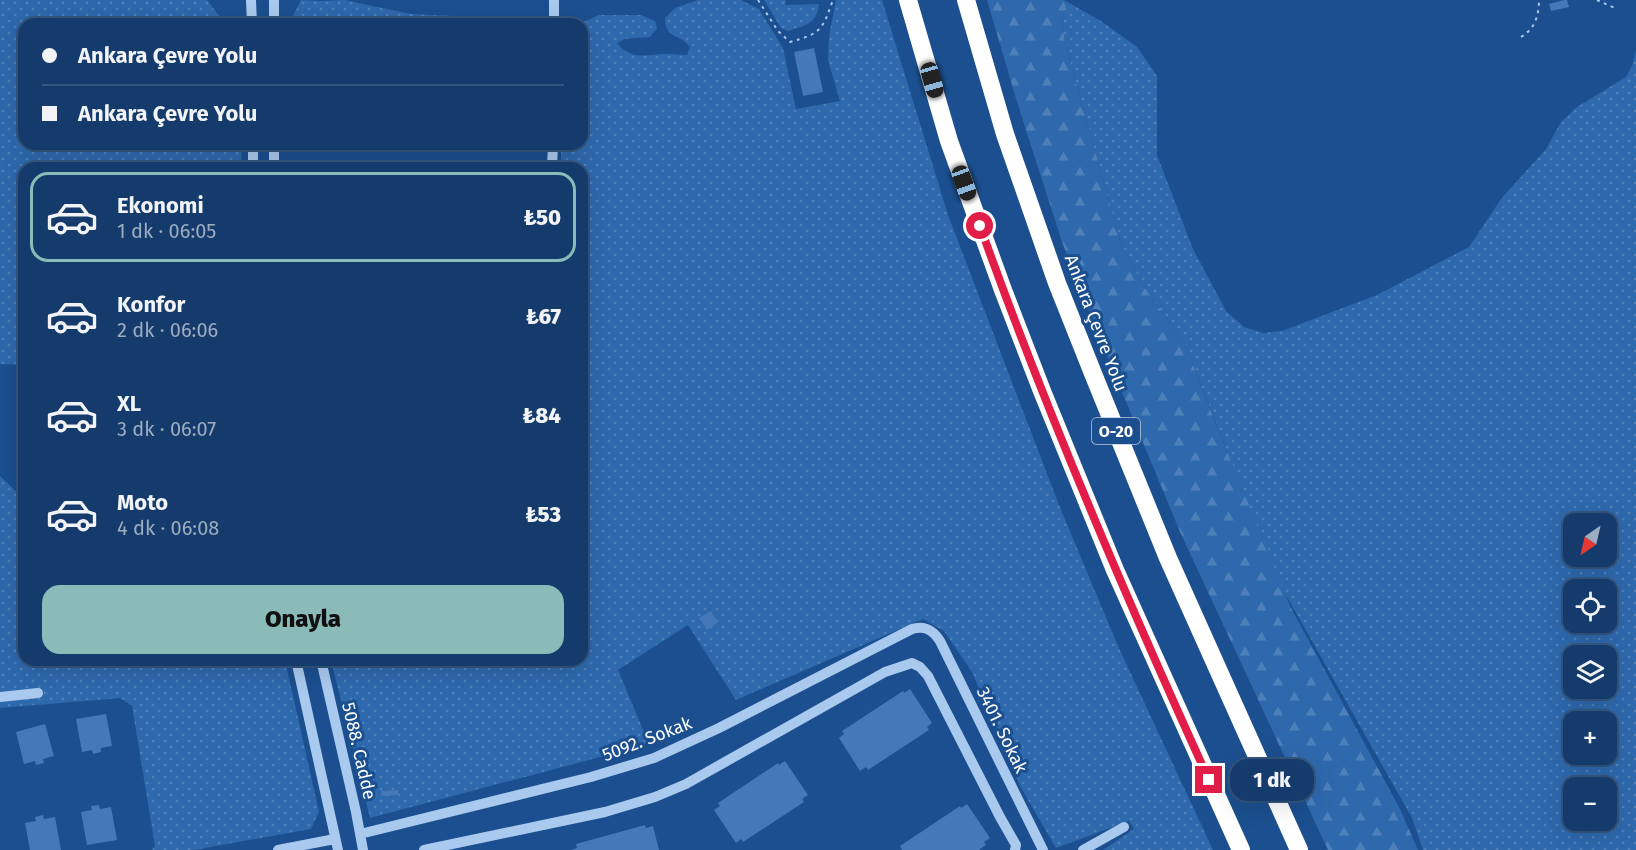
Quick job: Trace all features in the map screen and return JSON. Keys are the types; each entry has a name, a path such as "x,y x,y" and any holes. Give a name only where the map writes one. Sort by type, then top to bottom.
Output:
{"highway":[{"name":"O-20","path":"908,0 949,141 1042,391 1115,570 1241,850"},
{"name":"Ankara Çevre Yolu","path":"966,0 1009,144 1057,283 1168,558 1299,850"}],"street":[{"path":"251,0 252,18"},
{"path":"274,0 274,18"},
{"path":"554,0 554,18"},
{"name":"5092. Sokak","path":"360,834 591,777 654,758 719,728 912,629 927,628"},
{"name":"3401. Sokak","path":"927,628 940,641 1043,850"},
{"path":"424,850 605,812 655,796 686,784 885,672 912,663 920,667 928,676 1016,845 1015,850"},
{"path":"278,850 336,845 297,666"},
{"name":"5088. Cadde","path":"322,666 363,850"},
{"path":"0,697 38,693"},
{"path":"1083,850 1124,827"}],"path":[{"path":"758,0 778,31 790,42 809,37 820,30 833,0"},
{"path":"1521,37 1535,23 1539,0"},
{"path":"1597,0 1617,9"}],"green space":[{"path":"0,0 207,0 220,18 18,18 18,150 242,150 241,162 18,162 18,365 0,364"},
{"path":"301,0 344,0 411,14 462,18 292,18"},
{"path":"698,0 741,0 759,9 783,48 796,109 840,101 828,60 829,37 836,0 882,0 948,215 1059,505 1118,646 1213,850 1103,850 1134,829 1129,821 1056,848 1020,786 972,672 944,631 923,619 736,700 688,625 618,670 649,744 370,818 332,666 588,666 588,162 561,162 561,150 588,150 588,20 599,15 641,15 655,21 657,28 650,37 625,39 617,43 622,48 638,55 687,55 690,47 682,39 670,33 666,25 665,18 675,8"},
{"path":"764,0 786,0 785,5 819,4 813,20 804,26 788,31 781,28"},
{"path":"987,0 1064,0 1066,5 1062,22 1065,42 1120,241 1142,284 1185,344 1290,606 1399,807 1418,850 1328,850 1181,534 1095,327 1062,242"},
{"path":"1064,0 1101,21 1137,47 1157,76 1157,155 1193,249 1226,311 1244,327 1263,333 1282,331 1377,295 1469,247 1501,199 1546,149 1561,122 1577,107 1626,77 1636,51 1636,850 1423,850 1412,818 1278,581 1185,344 1142,284 1120,241 1065,42 1062,22 1066,5"},
{"path":"0,476 18,493 18,666 286,666 319,812 311,829 194,850 152,850 155,846 132,706 120,698 0,708"}],"building":[{"path":"1567,0 1569,7 1551,11 1549,4"},
{"path":"814,48 823,92 803,96 794,52"},
{"path":"711,611 718,622 707,630 699,618"},
{"path":"910,689 932,723 927,727 929,730 868,770 866,767 860,771 839,738 844,734 842,731 903,691 904,693"},
{"path":"106,714 112,746 101,748 101,752 93,754 92,750 82,752 76,719"},
{"path":"45,724 54,756 43,759 44,763 36,765 35,761 24,764 16,732"},
{"path":"785,761 808,795 802,799 804,802 743,842 741,839 736,843 714,810 720,806 718,803 778,763 779,765"},
{"path":"398,790 399,795 381,796 381,791"},
{"path":"967,804 990,838 979,850 902,850 900,846 960,806 961,808"},
{"path":"99,805 100,809 111,807 117,840 87,845 81,812 92,810 91,806"},
{"path":"43,815 44,819 55,817 61,850 30,850 25,823 36,821 35,817"},
{"path":"645,825 646,828 653,826 659,850 571,850 577,848 576,844"}],"route":[{"path":"980,226 1042,391 1115,570 1209,780"}]}
